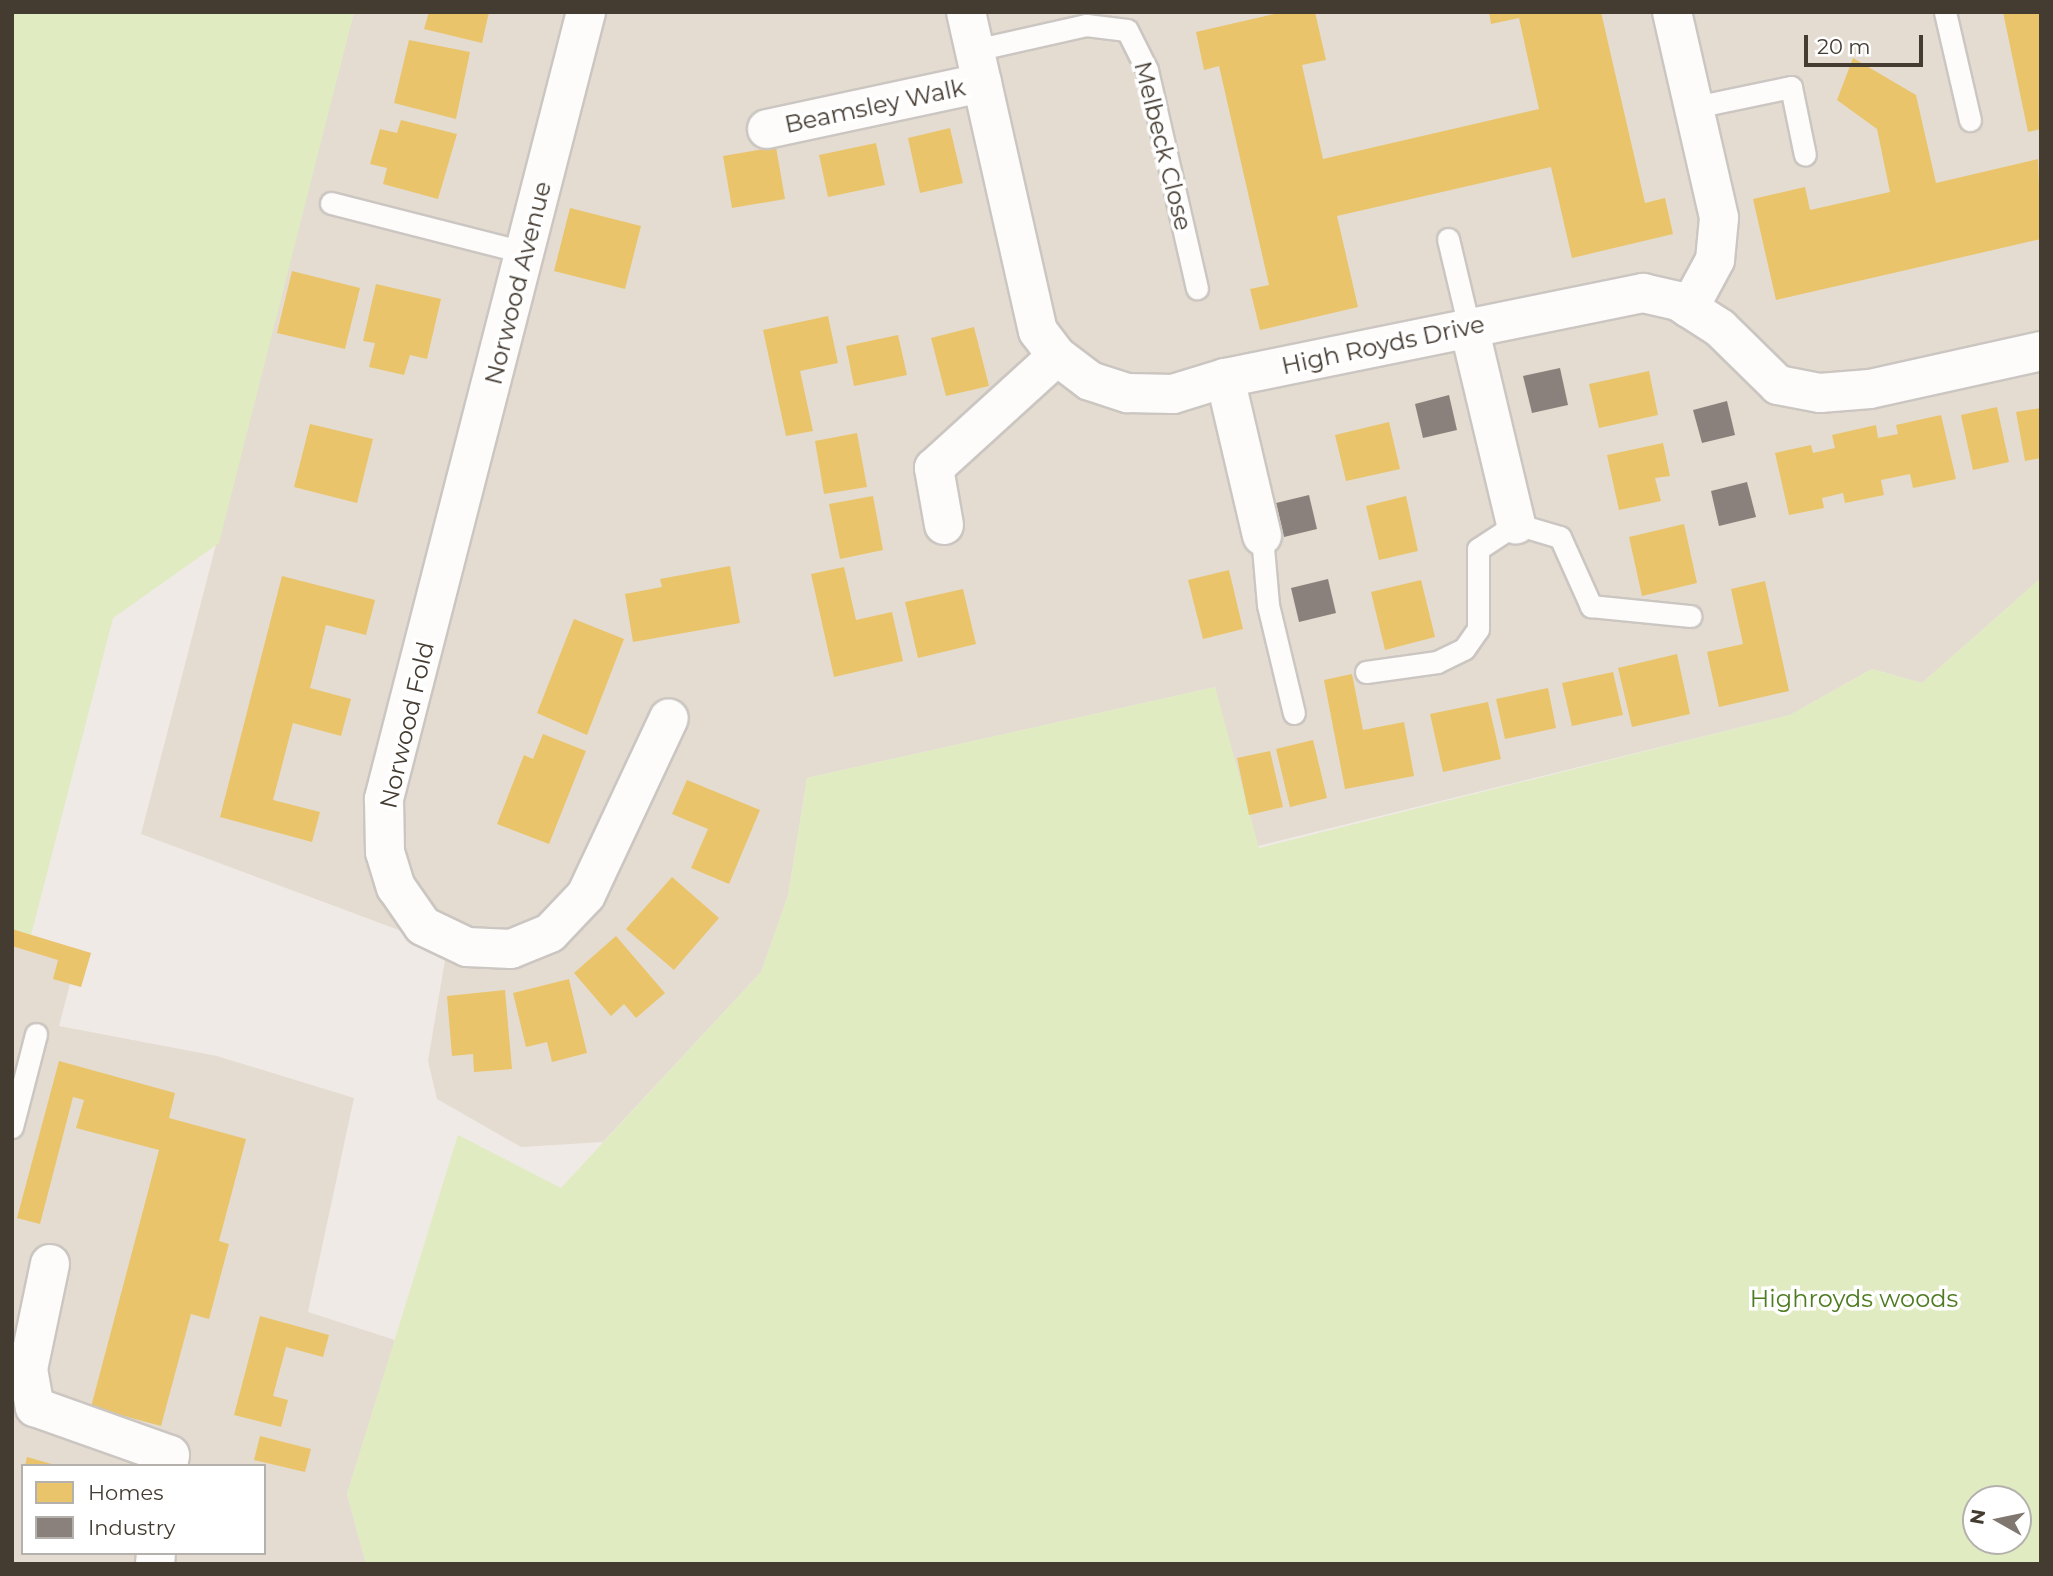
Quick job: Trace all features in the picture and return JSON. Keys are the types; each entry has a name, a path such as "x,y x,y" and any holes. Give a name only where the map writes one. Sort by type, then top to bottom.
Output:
{"street":[{"name":"Norwood Avenue","path":"448,553 527,253 586,12"},
{"name":"High Royds Drive","path":"966,12 1038,331 1057,356 1090,380 1128,393 1174,394 1225,377 1643,293 1689,308 1720,328 1777,385 1820,393 1870,389 2041,351"},
{"path":"1672,12 1719,218 1715,260 1689,308"},
{"name":"Beamsley Walk","path":"767,129 979,67"},
{"path":"1469,327 1516,524"},
{"path":"944,524 934,468 1057,356"},
{"path":"1225,377 1262,536"},
{"name":"Norwood Fold","path":"448,553 384,799 385,852 396,887 423,926 467,947 510,949 550,933 586,895 669,718"},
{"path":"50,1264 28,1369 35,1407 170,1455 169,1464"}],"lane":[{"path":"1945,12 1970,120"},
{"name":"Melbeck Close","path":"979,67 1061,21 1108,23 1127,30 1138,44 1197,288"},
{"path":"1695,107 1791,87 1805,155"},
{"path":"331,203 527,253"},
{"path":"1448,239 1469,327"},
{"path":"1366,672 1437,662 1464,649 1478,629 1478,548 1516,524 1560,537 1591,606 1690,616"},
{"path":"1262,536 1268,605 1294,713"},
{"path":"12,1127 36,1034"}],"shaded area":[{"path":"354,12 2041,12 2041,578 1922,683 1872,669 1790,715 1254,847 1215,687 807,778 788,896 761,972 603,1142 521,1147 437,1099 428,1061 447,948 141,834"},
{"path":"12,930 91,953 81,987 70,984 59,1026 217,1056 354,1098 308,1312 395,1340 347,1494 366,1564 12,1564"}],"green space":[{"path":"12,12 354,12 219,543 113,618 31,935 12,929"},
{"name":"Highroyds woods","path":"2041,578 2041,1564 366,1564 347,1494 458,1135 561,1188 761,972 788,896 807,778 1215,687 1259,848 1790,715 1872,669 1922,683"}],"building: Homes":[{"path":"429,12 489,12 482,43 424,29"},
{"path":"1283,12 1315,12 1326,60 1302,65 1323,159 1539,109 1519,18 1491,24 1489,12 1601,12 1645,203 1665,198 1673,234 1572,258 1551,167 1337,216 1358,307 1260,330 1250,289 1269,285 1219,66 1204,70 1196,32"},
{"path":"2003,12 2041,12 2041,129 2028,132"},
{"path":"409,40 470,52 456,119 394,103"},
{"path":"1853,58 1916,95 1936,183 2038,159 2041,239 1776,300 1753,199 1805,187 1810,210 1890,192 1877,129 1837,100"},
{"path":"401,120 457,134 438,199 383,184 387,168 370,164 380,129 397,133"},
{"path":"950,128 963,183 920,193 908,138"},
{"path":"876,143 885,185 828,197 819,155"},
{"path":"776,147 785,199 732,208 723,156"},
{"path":"570,208 641,226 625,289 554,271"},
{"path":"292,271 360,288 345,349 277,333"},
{"path":"376,284 441,299 427,359 410,355 404,375 369,367 375,343 363,341"},
{"path":"828,316 838,363 800,371 813,431 786,436 763,330"},
{"path":"974,327 989,386 946,396 931,338"},
{"path":"898,335 907,375 854,386 846,346"},
{"path":"1649,371 1658,415 1599,428 1589,384"},
{"path":"1997,407 2009,462 1973,470 1961,415"},
{"path":"2041,408 2041,458 2025,461 2016,412"},
{"path":"1941,415 1956,479 1913,488 1910,474 1881,480 1884,495 1845,503 1843,493 1822,498 1824,508 1789,515 1775,453 1811,445 1813,453 1835,448 1832,435 1876,425 1878,438 1898,434 1896,425"},
{"path":"1389,422 1400,469 1346,481 1335,435"},
{"path":"310,424 373,439 357,503 294,487"},
{"path":"857,433 867,487 824,494 815,441"},
{"path":"1663,443 1670,476 1655,478 1661,501 1619,510 1607,455"},
{"path":"873,496 883,550 840,559 829,504"},
{"path":"1406,496 1418,551 1379,560 1366,506"},
{"path":"1684,524 1697,583 1642,596 1629,537"},
{"path":"730,566 740,623 633,642 625,594 662,587 660,579"},
{"path":"844,567 856,620 892,612 903,661 834,677 811,574"},
{"path":"1229,570 1243,629 1203,639 1188,580"},
{"path":"282,576 375,600 366,635 326,625 310,688 351,699 341,736 293,723 273,800 320,812 312,842 220,817"},
{"path":"1421,580 1435,637 1385,650 1371,592"},
{"path":"1765,581 1789,691 1719,707 1707,652 1743,644 1731,589"},
{"path":"963,589 976,644 918,658 905,602"},
{"path":"574,619 624,639 587,735 537,713"},
{"path":"1677,654 1690,714 1632,727 1618,668"},
{"path":"1613,672 1623,715 1572,726 1562,683"},
{"path":"1352,674 1363,730 1404,722 1414,776 1345,789 1324,680"},
{"path":"1548,688 1556,728 1505,739 1496,699"},
{"path":"1488,702 1501,759 1443,772 1430,714"},
{"path":"543,734 586,751 549,844 497,824 524,755 533,759"},
{"path":"1313,740 1327,798 1290,807 1276,749"},
{"path":"1270,751 1283,807 1249,815 1237,758"},
{"path":"687,780 760,810 729,884 691,868 708,829 672,814"},
{"path":"672,877 719,918 674,970 626,929"},
{"path":"12,929 91,953 81,987 53,979 58,960 12,946"},
{"path":"616,936 665,993 636,1018 624,1004 611,1016 574,973"},
{"path":"569,979 587,1053 552,1062 547,1042 526,1047 513,993"},
{"path":"505,990 512,1069 474,1072 473,1054 452,1056 447,996"},
{"path":"59,1061 175,1093 169,1118 246,1139 219,1241 229,1244 209,1319 191,1314 161,1426 91,1407 159,1150 76,1128 84,1100 73,1097 40,1224 17,1218"},
{"path":"260,1316 329,1335 323,1357 286,1347 273,1396 288,1400 281,1427 234,1415"},
{"path":"260,1436 311,1449 305,1472 254,1460"},
{"path":"27,1457 52,1464 25,1464"}],"building: Industry":[{"path":"1560,368 1568,405 1532,413 1523,376"},
{"path":"1449,395 1457,430 1423,438 1415,404"},
{"path":"1727,401 1735,435 1702,443 1693,410"},
{"path":"1747,482 1756,517 1719,526 1711,491"},
{"path":"1309,495 1317,529 1284,537 1276,503"},
{"path":"1328,579 1336,613 1299,622 1291,588"}]}
